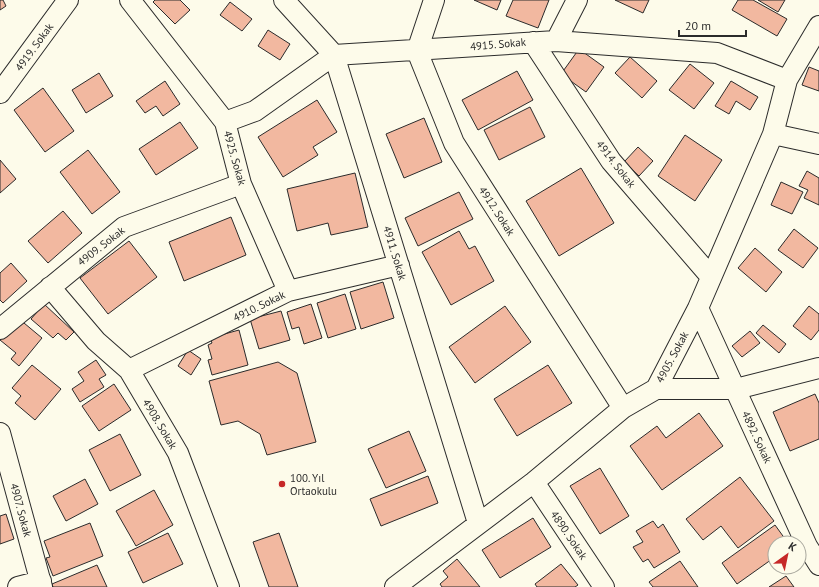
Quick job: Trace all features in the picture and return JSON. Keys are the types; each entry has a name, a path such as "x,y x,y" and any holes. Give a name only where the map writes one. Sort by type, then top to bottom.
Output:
{"street":[{"name":"4919. Sokak","path":"0,92 68,0"},
{"name":"4925. Sokak","path":"130,0 225,122 241,184 288,291"},
{"name":"4911. Sokak","path":"284,0 334,55 478,523"},
{"path":"417,51 434,0"},
{"path":"556,41 576,0"},
{"name":"4905. Sokak","path":"395,587 534,482 623,408 656,389 698,308 773,134 787,80 819,26"},
{"name":"4915. Sokak","path":"334,55 417,51 556,41 717,53 787,80"},
{"name":"4914. Sokak","path":"533,42 611,161 711,277"},
{"name":"4912. Sokak","path":"417,51 454,143 623,408"},
{"path":"225,122 255,111 334,55"},
{"path":"773,134 819,144"},
{"name":"4909. Sokak","path":"0,329 124,227 241,184"},
{"name":"4910. Sokak","path":"129,370 288,291 399,265"},
{"name":"4908. Sokak","path":"50,287 96,341 129,370 178,453 229,587"},
{"name":"4892. Sokak","path":"698,308 736,390 813,544 819,565"},
{"path":"656,389 736,390 819,368"},
{"name":"4907. Sokak","path":"0,432 41,584"},
{"name":"4890. Sokak","path":"534,482 604,587"},
{"path":"18,587 41,584"}],"building":[{"path":"0,0 3,0 6,6 0,10"},
{"path":"155,0 180,0 190,10 175,24 153,2"},
{"path":"474,0 501,0 497,10"},
{"path":"513,0 549,0 538,28 506,16"},
{"path":"615,0 649,0 643,13"},
{"path":"738,0 753,0 787,19 777,36 732,10"},
{"path":"758,0 785,0 778,12"},
{"path":"230,2 252,19 242,31 220,15"},
{"path":"268,30 290,44 280,60 258,46"},
{"path":"579,49 604,67 586,92 561,74"},
{"path":"630,57 657,81 642,98 615,73"},
{"path":"690,64 714,83 694,109 669,90"},
{"path":"809,67 819,71 819,91 802,85"},
{"path":"517,71 533,100 478,130 462,100"},
{"path":"99,73 113,96 86,113 72,90"},
{"path":"165,81 180,104 163,116 156,106 145,113 136,101"},
{"path":"731,81 758,97 750,110 736,101 729,114 715,106"},
{"path":"43,88 74,131 45,152 14,110"},
{"path":"317,100 337,132 313,147 318,155 283,177 258,137"},
{"path":"530,107 545,137 499,160 484,130"},
{"path":"424,118 442,162 404,178 386,134"},
{"path":"180,122 198,148 156,175 139,149"},
{"path":"685,135 722,160 695,201 658,176"},
{"path":"638,147 653,161 639,176 624,162"},
{"path":"88,150 120,192 92,214 60,172"},
{"path":"0,160 16,179 0,193"},
{"path":"581,168 614,223 559,256 526,201"},
{"path":"807,171 819,178 819,205 804,198 808,190 799,186"},
{"path":"355,173 368,227 331,235 328,223 297,231 287,189"},
{"path":"781,182 803,192 792,214 771,205"},
{"path":"459,192 473,219 418,246 405,218"},
{"path":"63,211 82,233 48,263 28,241"},
{"path":"231,217 246,255 184,281 169,242"},
{"path":"794,229 818,248 803,268 778,250"},
{"path":"459,231 469,249 475,246 494,281 451,305 422,252"},
{"path":"129,241 157,277 108,314 80,278"},
{"path":"755,248 782,272 766,292 738,268"},
{"path":"11,263 27,281 3,303 0,300 0,273"},
{"path":"383,282 394,318 361,329 350,292"},
{"path":"345,294 356,329 328,338 317,303"},
{"path":"44,304 74,332 66,340 58,333 53,338 31,319"},
{"path":"311,304 322,338 304,344 299,327 292,329 287,312"},
{"path":"505,306 531,342 475,383 449,347"},
{"path":"809,306 819,314 819,330 811,340 793,326"},
{"path":"281,311 290,340 259,349 250,319"},
{"path":"18,318 42,338 19,366 11,359 16,353 0,340"},
{"path":"763,325 786,344 779,353 756,333"},
{"path":"239,330 248,365 212,375 208,360 212,359 208,345 212,343 210,338"},
{"path":"750,331 760,343 742,357 732,346"},
{"path":"188,350 201,359 191,375 178,366"},
{"path":"96,360 106,375 99,379 104,387 80,402 72,389 84,381 78,372"},
{"path":"278,362 297,373 316,442 267,455 260,434 238,421 221,425 209,381"},
{"path":"32,365 61,389 35,420 15,403 21,396 12,388"},
{"path":"548,365 572,403 517,436 494,399"},
{"path":"114,384 131,410 99,431 82,406"},
{"path":"815,394 819,403 819,439 790,451 773,412"},
{"path":"699,413 723,446 662,490 630,446 657,426 666,438"},
{"path":"409,431 426,471 386,488 368,449"},
{"path":"120,434 141,475 110,491 89,450"},
{"path":"600,468 629,516 600,534 570,486"},
{"path":"428,476 438,503 381,526 370,499"},
{"path":"740,477 774,521 738,548 721,526 703,540 686,519"},
{"path":"85,479 98,504 66,521 53,496"},
{"path":"154,490 173,525 136,546 116,511"},
{"path":"6,514 14,539 0,544 0,516"},
{"path":"533,518 551,547 500,578 482,550"},
{"path":"653,521 658,528 663,524 680,552 654,568 648,559 643,562 633,547 643,542 636,531"},
{"path":"90,523 103,556 53,576 46,558 50,557 44,541"},
{"path":"775,525 782,535 767,535 767,563 737,584 722,563"},
{"path":"168,533 183,564 143,583 128,552"},
{"path":"279,533 298,587 269,587 253,542"},
{"path":"457,559 480,587 442,587 440,584 448,577 443,571"},
{"path":"680,561 698,587 653,587 649,582"},
{"path":"561,564 578,585 575,587 537,587 535,584"},
{"path":"97,565 107,587 53,587 52,584"},
{"path":"786,576 794,587 769,587"}],"place":[{"name":"100. Yıl Ortaokulu","path":"282,484"}]}
